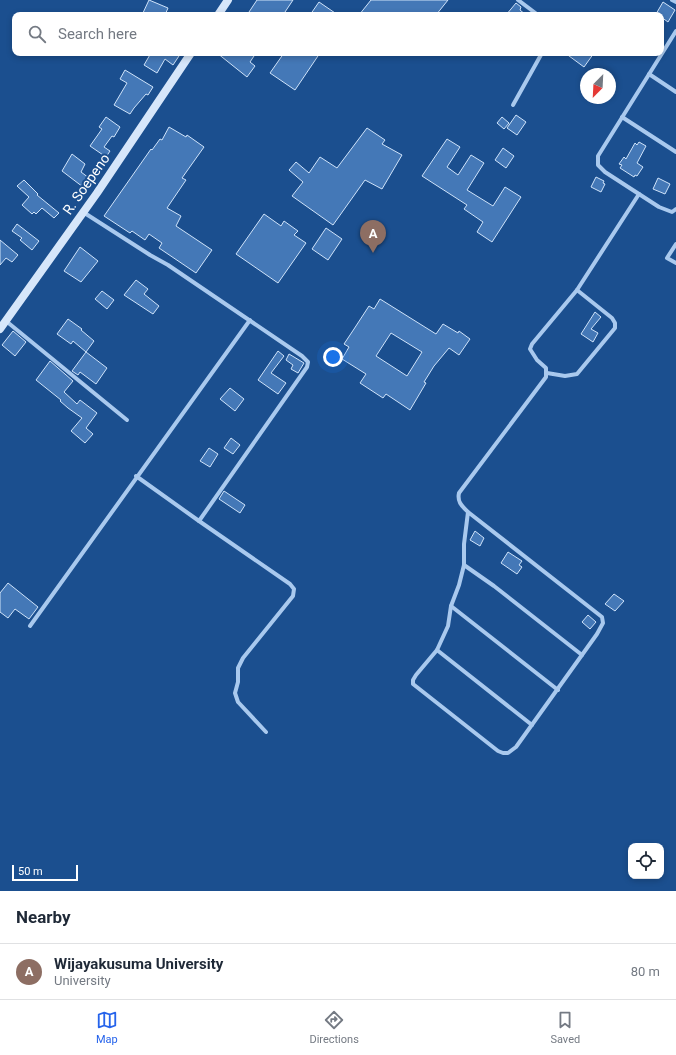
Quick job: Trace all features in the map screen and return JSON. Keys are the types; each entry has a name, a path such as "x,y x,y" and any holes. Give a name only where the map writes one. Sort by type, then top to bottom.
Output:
{"street":[{"path":"220,12 228,0"},
{"path":"518,0 534,12"},
{"path":"672,0 676,2"},
{"path":"664,50 676,31"},
{"name":"R. Soepeno","path":"0,329 83,212 189,56"},
{"path":"513,105 540,56"},
{"path":"660,56 598,156 598,166 659,207 674,214 676,209"},
{"path":"649,74 676,92"},
{"path":"622,117 676,152"},
{"path":"468,512 464,544 464,565 459,585 451,606 448,626 437,650 416,675 413,680 413,684 503,753 508,753 516,746 532,725 601,629 603,623 602,617 461,506 458,499 459,493 546,377 546,368 530,350 532,344 577,290 639,194"},
{"path":"83,212 144,252 168,265 307,360 308,364 199,521"},
{"path":"676,244 667,258 676,263"},
{"path":"547,373 564,376 577,374 615,328 615,323 612,318 577,290"},
{"path":"30,626 136,476 250,320"},
{"path":"6,321 127,420"},
{"path":"136,476 290,584 294,589 293,596 239,664 238,668 238,682 235,693 238,702 266,732"},
{"path":"464,565 494,586 582,656"},
{"path":"451,606 558,690"},
{"path":"437,650 532,725"}],"building":[{"path":"149,0 168,8 166,12 143,12"},
{"path":"257,0 293,0 285,12 249,12"},
{"path":"371,0 448,0 438,12 361,12"},
{"path":"319,2 334,12 312,12"},
{"path":"663,2 675,10 668,22 664,19 664,12 657,12"},
{"path":"516,3 521,7 520,10 522,12 508,12"},
{"path":"149,56 179,56 173,65 165,59 157,73 144,65"},
{"path":"221,56 254,56 250,62 255,66 247,77"},
{"path":"282,56 318,56 295,90 270,73"},
{"path":"569,56 592,56 584,67"},
{"path":"125,70 153,87 148,95 146,94 130,114 114,105 127,83 120,79"},
{"path":"516,115 526,122 517,135 507,128"},
{"path":"106,117 120,127 114,137 112,136 104,147 110,151 106,157 90,146 102,129 99,127"},
{"path":"502,117 509,123 504,129 497,123"},
{"path":"169,127 186,137 187,135 204,147 182,178 186,180 167,208 181,216 176,226 212,250 196,273 159,248 162,243 149,234 145,240 132,231 130,233 104,216 151,149 152,150 160,139 162,140"},
{"path":"367,128 385,140 382,144 402,155 382,189 365,180 333,225 292,196 303,182 289,170 296,162 309,173 320,157 337,168"},
{"path":"447,139 460,147 447,167 458,175 471,155 484,163 467,190 493,206 505,187 521,197 492,242 477,232 483,222 464,209 467,205 422,176"},
{"path":"639,142 646,146 637,163 643,167 637,176 635,175 634,177 620,168 622,165 619,164 624,157 626,159 635,143 637,145"},
{"path":"503,148 514,156 506,168 495,160"},
{"path":"72,154 85,164 81,172 89,178 83,187 62,171"},
{"path":"596,177 604,181 603,183 605,184 601,192 591,187"},
{"path":"658,178 670,184 665,194 653,189"},
{"path":"24,180 38,194 37,195 59,213 54,218 42,208 36,214 34,212 32,214 22,205 29,197 17,186"},
{"path":"264,214 281,226 284,221 298,231 294,235 306,243 278,283 236,254"},
{"path":"17,224 39,241 32,250 20,240 22,238 12,231"},
{"path":"326,228 342,239 328,260 312,249"},
{"path":"0,240 18,255 12,262 6,258 0,265"},
{"path":"80,247 98,261 81,282 64,271"},
{"path":"136,280 148,289 144,294 159,306 153,314 124,295"},
{"path":"102,291 114,300 107,309 95,299"},
{"path":"380,299 436,334 443,324 458,333 459,331 470,339 459,355 449,348 434,366 410,410 386,394 383,398 360,383 366,374 342,359 349,347 344,344 369,306 374,309","holes":["391,333 422,352 407,376 376,356"]},
{"path":"595,312 601,317 591,329 598,333 593,342 581,334"},
{"path":"68,319 82,329 81,330 94,341 86,352 73,341 71,344 57,334"},
{"path":"13,331 26,342 15,356 2,345"},
{"path":"278,351 284,356 271,373 286,383 278,394 258,380"},
{"path":"86,352 107,368 96,384 80,372 78,375 72,371"},
{"path":"289,354 304,363 298,373 291,369 293,365 286,360"},
{"path":"50,361 73,381 64,392 77,404 80,400 97,413 86,428 93,434 85,443 71,431 82,418 68,408 60,401 61,400 36,380"},
{"path":"230,388 244,399 235,411 220,399"},
{"path":"231,438 240,445 233,454 224,448"},
{"path":"209,448 218,454 210,467 200,461"},
{"path":"224,491 245,505 240,513 219,499"},
{"path":"475,531 484,538 480,546 470,540"},
{"path":"508,552 522,561 519,565 522,567 517,574 501,563"},
{"path":"8,583 38,607 29,619 15,609 8,618 0,612 0,593"},
{"path":"614,594 624,601 615,611 605,604"},
{"path":"588,615 596,622 590,629 582,622"}],"place":[{"name":"Wijayakusuma University","path":"373,253"}]}
